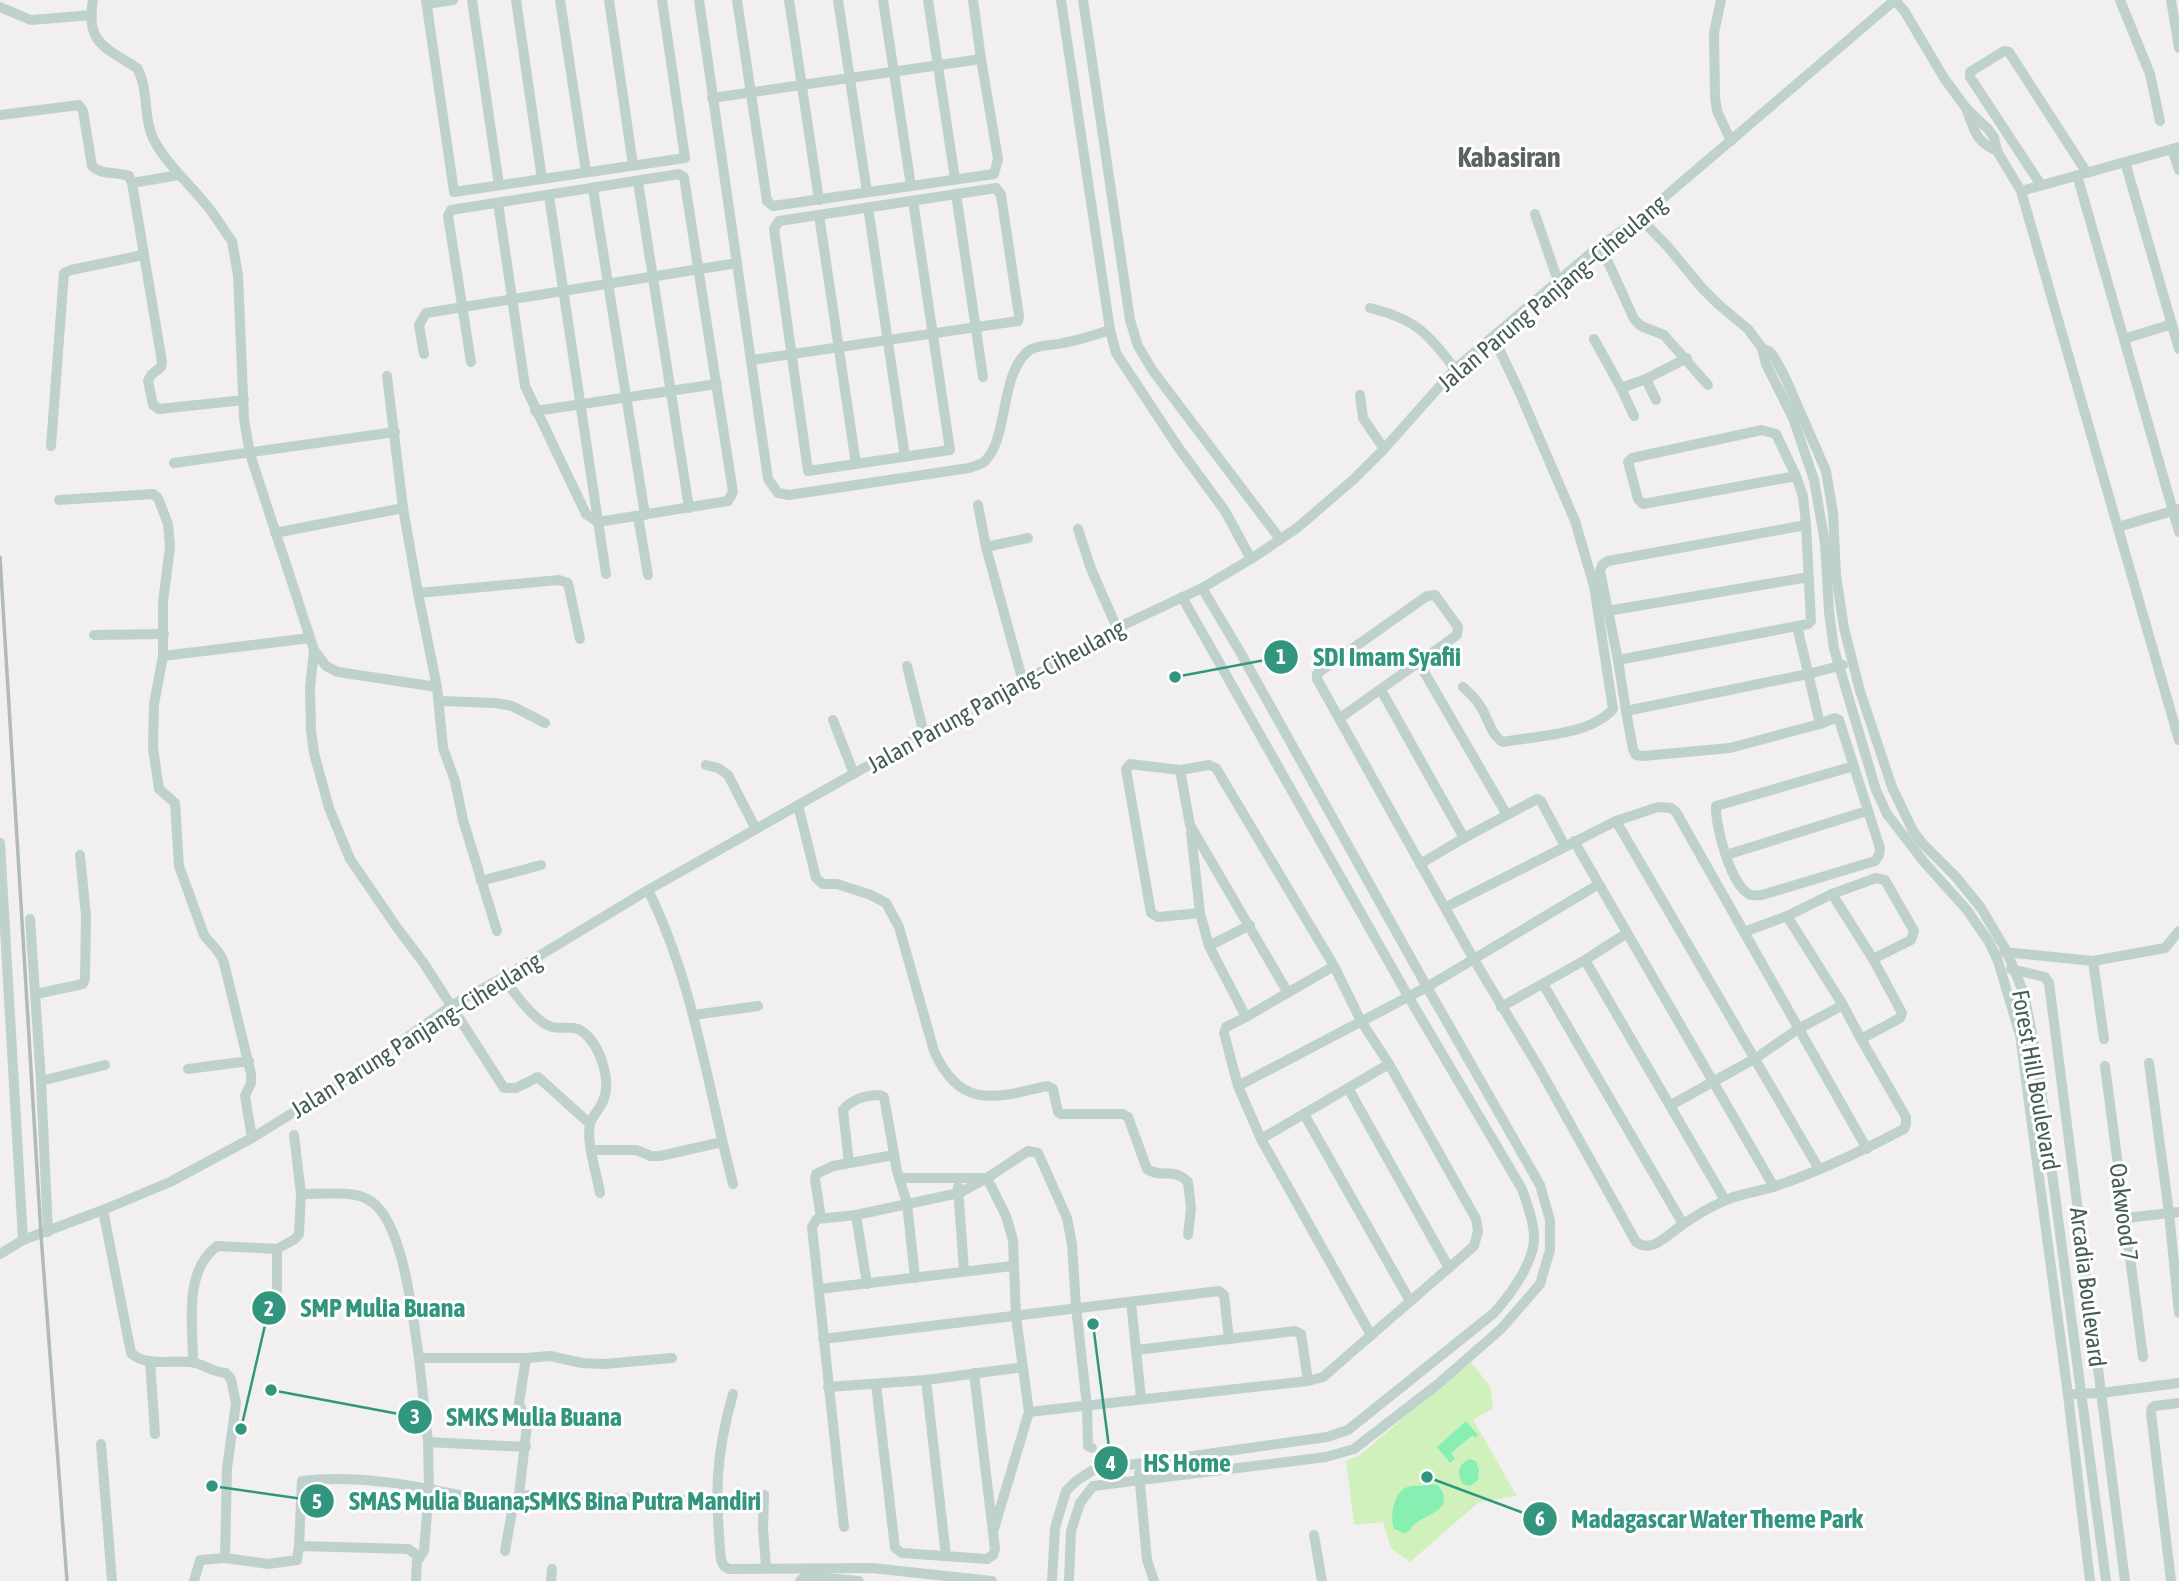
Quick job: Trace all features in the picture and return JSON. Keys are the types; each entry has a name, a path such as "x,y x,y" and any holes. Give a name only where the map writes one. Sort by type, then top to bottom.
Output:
{"street":[{"path":"93,0 92,28 100,44 137,68 144,83 150,131 156,143 232,241 238,275 244,419 250,454 314,650 327,666 338,672 438,687"},
{"path":"453,0 427,2 454,191 685,158 662,0"},
{"path":"472,0 499,185"},
{"path":"516,0 542,179"},
{"path":"560,0 586,172"},
{"path":"609,0 633,165"},
{"path":"699,0 768,479 778,493 789,495 969,468 983,462 997,436 1009,385 1018,364 1027,353 1035,347 1062,344 1110,330"},
{"path":"737,0 767,201 773,205 994,174 998,159 973,0"},
{"path":"789,0 819,200"},
{"path":"838,0 867,192"},
{"path":"883,0 911,186"},
{"path":"928,0 955,179"},
{"path":"1061,0 1110,330 1116,353 1178,447 1225,511 1251,559"},
{"path":"1083,0 1129,320 1138,346 1153,371 1280,539"},
{"path":"1721,0 1714,33 1714,97 1717,111 1731,141"},
{"path":"1895,0 1944,78 1966,108 1994,137 1997,151 2021,191 2179,740"},
{"name":"Jalan Parung Panjang–Ciheulang","path":"0,1254 23,1240 170,1182 252,1138 357,1073 451,1006 648,890 1117,628 1202,588 1251,559 1297,528 1344,488 1384,449 1455,369 1490,338 1598,247 1640,218 1895,0"},
{"path":"2120,0 2150,74 2160,121"},
{"path":"2171,0 2179,48"},
{"path":"0,7 31,20 92,15"},
{"path":"2041,185 1970,77 1970,72 2004,51 2009,52 2082,174 2124,339 2176,510 2179,532"},
{"path":"712,98 981,59"},
{"path":"0,116 79,105 83,111 92,166 107,174 129,176 162,362 161,367 148,381 153,405 159,410 244,400"},
{"path":"2021,191 2176,148 2179,170"},
{"path":"2125,162 2179,349"},
{"path":"132,183 179,174"},
{"path":"471,362 448,216 451,210 678,174 684,177 733,492 728,501 598,522 586,514 525,386 498,203"},
{"path":"638,182 689,508"},
{"path":"752,360 791,355 839,348 888,340 933,334 1018,321 999,191 996,188 779,221 774,229 791,355 808,471 950,450 933,334 913,201"},
{"path":"593,189 626,397 648,575"},
{"path":"956,194 983,377"},
{"path":"549,195 606,574"},
{"path":"868,207 905,457"},
{"path":"1535,214 1558,281"},
{"path":"819,215 856,464"},
{"name":"Forest Hill Boulevard","path":"1640,218 1702,288 1748,330 1762,348 1766,364 1793,418 1814,480 1825,543 1829,612 1838,666 1876,790 1887,814 1924,862 1967,910 1994,951 2000,969 2020,1035 2090,1581"},
{"path":"1598,247 1609,264 1634,319 1641,326 1664,334 1708,385"},
{"path":"51,446 64,274 71,270 143,255"},
{"path":"424,354 419,325 426,313 737,263"},
{"path":"1370,308 1398,316 1421,329 1433,339 1455,369"},
{"path":"2124,339 2172,324"},
{"path":"1463,687 1477,701 1497,739 1503,742 1578,729 1600,721 1614,709 1594,586 1575,521 1519,391 1500,351 1490,338"},
{"path":"1594,339 1634,415"},
{"name":"Forest Hill Boulevard","path":"1762,348 1769,351 1780,367 1826,471 1833,513 1839,606 1852,663 1884,766 1908,822 1923,844 1956,877 1981,908 2007,952 2024,994 2037,1059 2106,1581"},
{"path":"1621,388 1646,379 1687,358"},
{"path":"387,376 403,508 438,687 443,748 457,787 463,820 498,931"},
{"path":"1646,379 1656,400"},
{"path":"535,411 717,384"},
{"path":"1360,395 1363,418 1384,449"},
{"path":"1618,660 1808,624 1811,621 1803,496 1796,476 1776,434 1762,430 1632,458 1628,462 1638,499 1643,504 1796,476"},
{"path":"174,463 395,432"},
{"path":"59,500 153,494 158,498 168,524 170,547 163,602 163,656 154,704 153,748 157,785 161,792 175,803 180,866 204,935 222,956 249,1061 251,1079 245,1096 252,1138"},
{"path":"978,505 986,547 1023,682"},
{"path":"275,533 403,508"},
{"path":"2118,527 2176,510"},
{"path":"1806,525 1608,561 1602,565 1600,570 1633,749 1636,755 1643,755 1730,748 1835,718 1839,720 1854,766 1867,811 1880,848 1879,855 1875,860 1762,895 1751,895 1739,886 1726,855 1716,806 1854,766"},
{"path":"1078,529 1091,569 1117,628"},
{"path":"986,547 1028,538"},
{"path":"1607,611 1809,577"},
{"path":"418,593 565,581 568,583 580,639"},
{"path":"1093,1486 1326,1457 1354,1449 1438,1384 1503,1328 1540,1284 1550,1250 1550,1220 1540,1185 1240,650 1202,588"},
{"path":"1340,718 1457,635 1459,631 1435,595 1427,596 1317,674 1317,680 1501,1007 1538,1066 1636,1242 1642,1247 1652,1246 1725,1200 1774,1187 1867,1149 1904,1129 1906,1117 1843,1005 1787,916"},
{"path":"1052,1581 1055,1528 1066,1492 1076,1481 1093,1470 1327,1437 1348,1430 1493,1312 1507,1298 1518,1281 1533,1246 1531,1216 1522,1189 1408,996 1182,597"},
{"path":"1797,626 1820,724"},
{"path":"94,635 164,634"},
{"path":"163,656 310,638"},
{"path":"314,650 310,670 314,753 329,808 350,859 398,929 424,961 504,1088 516,1088 538,1077 590,1124"},
{"path":"1419,663 1507,815"},
{"path":"1626,711 1852,663"},
{"path":"907,666 924,734"},
{"path":"1381,690 1464,838"},
{"path":"439,701 512,706 545,723"},
{"path":"833,720 854,774"},
{"path":"1029,1412 1308,1381 1323,1377 1474,1246 1478,1231 1476,1219 1362,1021 1334,966 1216,768 1209,765 1180,769 1129,764 1126,769 1151,914 1158,917 1200,913"},
{"path":"706,765 718,768 728,775 757,829"},
{"path":"1180,769 1190,825 1200,913 1209,946 1247,1017"},
{"path":"1420,864 1533,800 1541,801 1599,884 1774,1187"},
{"path":"798,805 816,878 823,884 837,884 886,903 899,927 934,1051 942,1070 973,1094 994,1097 1047,1086 1053,1090 1058,1112 1061,1114 1128,1116 1147,1170 1154,1174 1178,1174 1188,1182 1191,1208 1188,1235"},
{"path":"1446,907 1616,821 1658,807 1671,808 1676,812 1867,1149"},
{"path":"1726,855 1867,811"},
{"path":"1616,821 1819,1169"},
{"path":"1190,825 1287,993"},
{"path":"0,843 23,1240"},
{"path":"36,994 71,988 84,982 86,916 80,855"},
{"path":"481,881 541,865"},
{"path":"1744,932 1876,878 1885,880 1914,931 1911,940 1873,958"},
{"path":"1237,1086 1427,987 1599,884"},
{"path":"648,890 664,922 694,1015 733,1184"},
{"path":"1832,894 1873,958 1902,1013 1900,1018 1861,1039"},
{"path":"30,919 48,1232"},
{"path":"1209,946 1250,925"},
{"path":"1994,951 2093,961 2165,948 2179,931"},
{"path":"1501,1007 1586,960 1627,933"},
{"path":"1586,960 1725,1200"},
{"path":"2093,961 2104,1040"},
{"path":"1334,966 1224,1030 1237,1086 1261,1139 1371,1335"},
{"name":"Arcadia Boulevard","path":"2000,969 2045,977 2049,983 2125,1581"},
{"path":"504,977 518,1000 549,1026 570,1027 582,1031 602,1063 606,1091 590,1124 591,1150 600,1193"},
{"path":"1544,984 1683,1224"},
{"path":"1671,1105 1843,1005"},
{"path":"694,1015 758,1006"},
{"path":"187,1069 249,1061"},
{"path":"2149,1063 2174,1212 2179,1313"},
{"path":"1261,1139 1389,1064"},
{"path":"41,1081 105,1065"},
{"name":"Oakwood 7","path":"2105,1066 2143,1357"},
{"path":"1348,1088 1448,1268"},
{"path":"849,1163 843,1110 847,1104 857,1099 876,1095 884,1097 899,1178 907,1203 915,1278"},
{"path":"1304,1114 1410,1301"},
{"path":"193,1362 192,1295 195,1279 210,1252 217,1246 277,1249 299,1234 300,1194 294,1135"},
{"path":"591,1150 632,1150 660,1156 722,1142"},
{"path":"844,1527 822,1339 813,1222 821,1218 856,1215 959,1193 1028,1151 1038,1153 1067,1218 1072,1244 1089,1428 1088,1446 1092,1448 1093,1486 1080,1503 1071,1531 1069,1581"},
{"path":"821,1218 816,1174 833,1166 894,1154"},
{"path":"899,1178 987,1178"},
{"path":"957,1178 964,1271"},
{"path":"987,1178 1013,1240 1016,1317 1029,1412 993,1532"},
{"path":"300,1194 358,1195 368,1198 379,1208 394,1236 403,1265 419,1358 428,1441 429,1488 424,1551 417,1561 416,1581"},
{"path":"103,1210 131,1353 150,1362 193,1362 214,1372 226,1373 231,1379 236,1403 227,1468 225,1558"},
{"path":"2126,1218 2174,1212"},
{"path":"856,1215 867,1284"},
{"path":"277,1249 277,1294"},
{"path":"819,1289 1012,1266"},
{"path":"822,1339 1219,1291 1224,1295 1229,1339"},
{"path":"1131,1302 1141,1398"},
{"path":"1136,1350 1299,1332 1308,1381"},
{"path":"419,1358 550,1356 582,1363 604,1364 672,1359"},
{"path":"505,1551 513,1506 519,1495 526,1447 527,1420 519,1403 526,1358"},
{"path":"150,1362 155,1434"},
{"path":"828,1388 926,1380 1023,1367"},
{"path":"876,1384 895,1548 902,1553 987,1559 993,1555 995,1549 974,1373"},
{"path":"926,1380 946,1556"},
{"name":"Arcadia Boulevard","path":"2068,1395 2179,1383"},
{"path":"733,1394 719,1451 717,1501 721,1560 724,1566 729,1569 872,1568 992,1581"},
{"path":"2171,1581 2151,1413 2155,1406 2179,1403"},
{"path":"428,1441 526,1447"},
{"path":"101,1444 112,1581"},
{"path":"1138,1464 1147,1560 1154,1581"},
{"path":"194,1581 200,1560 225,1558 268,1564 297,1560 302,1481 330,1477 429,1488 474,1499"},
{"path":"519,1495 717,1501"},
{"path":"764,1495 766,1567"},
{"path":"1314,1535 1322,1581"},
{"path":"299,1546 408,1549 420,1557"},
{"path":"800,1581 805,1576 852,1580"}],"shaded area":[{"path":"1470,1361 1490,1386 1493,1409 1473,1419 1517,1496 1479,1502 1410,1562 1391,1548 1383,1522 1354,1525 1346,1461 1360,1455"},
{"path":"1466,1421 1478,1435 1475,1438 1473,1435 1451,1453 1455,1459 1450,1463 1437,1447"},
{"path":"1470,1459 1476,1461 1479,1470 1478,1480 1470,1486 1463,1484 1459,1473 1463,1463"},
{"path":"1438,1485 1443,1493 1443,1505 1408,1532 1394,1529 1394,1504 1400,1492 1411,1486"}],"railway":[{"path":"0,557 41,1235 67,1581"}],"place":[{"name":"SDI Imam Syafii","path":"1175,677"},
{"name":"HS Home","path":"1093,1324"},
{"name":"SMKS Mulia Buana","path":"271,1390"},
{"name":"SMP Mulia Buana","path":"241,1429"},
{"name":"Madagascar Water Theme Park","path":"1427,1477"},
{"name":"SMAS Mulia Buana;SMKS Bina Putra Mandiri","path":"212,1486"}],"district":[{"name":"Kabasiran","path":"1509,157"}]}
